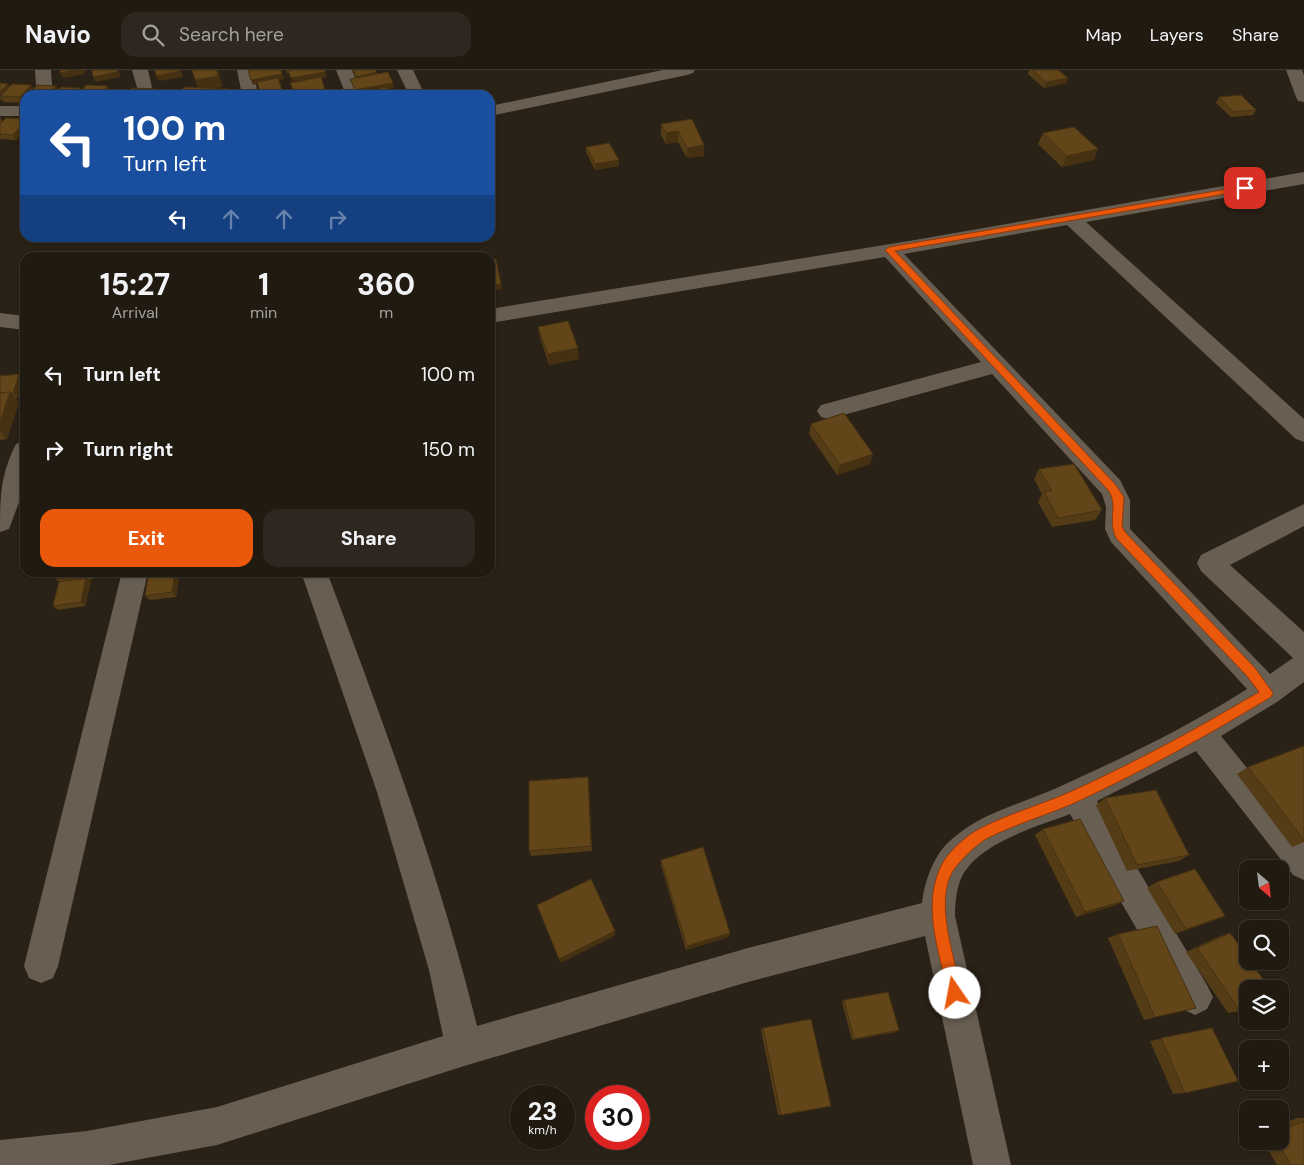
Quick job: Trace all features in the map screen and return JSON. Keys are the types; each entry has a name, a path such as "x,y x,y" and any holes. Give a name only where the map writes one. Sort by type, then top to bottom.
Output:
{"street":[{"path":"140,70 144,87"},
{"path":"245,70 249,90"},
{"path":"344,70 352,90"},
{"path":"405,70 415,90"},
{"path":"495,110 655,73 687,70"},
{"path":"1294,70 1304,97"},
{"path":"0,111 20,112"},
{"path":"495,315 889,250 1304,178"},
{"path":"1070,218 1304,433"},
{"path":"889,250 1116,492 1119,501 1117,530 1120,535 1251,672 1267,693"},
{"path":"0,320 20,322"},
{"path":"829,410 997,365"},
{"path":"0,522 20,464"},
{"path":"1304,514 1210,563 1304,650"},
{"path":"41,966 134,577"},
{"path":"316,577 393,792 446,970 464,1048"},
{"path":"992,1165 938,916 939,892 948,867 962,850 981,835 1076,796 1200,733 1267,693 1304,666"},
{"path":"1200,733 1304,864"},
{"path":"1076,796 1195,997"},
{"path":"0,1159 87,1150 217,1126 464,1048 748,965 938,916"}],"building":[{"path":"60,70 77,70 60,73"},
{"path":"92,70 117,70 117,72 93,77"},
{"path":"155,70 180,70 180,71 156,76"},
{"path":"192,70 216,70 218,76 195,80"},
{"path":"248,70 281,70 282,74 251,80"},
{"path":"325,70 325,72 291,78 288,71"},
{"path":"353,70 375,70 377,72 356,77"},
{"path":"1032,70 1058,70 1068,78 1046,82"},
{"path":"388,72 393,83 355,90 350,79"},
{"path":"321,77 325,90 293,90 290,83"},
{"path":"278,78 282,90 259,90 257,82"},
{"path":"0,83 8,84 0,92"},
{"path":"12,84 31,85 26,90 20,90 20,97 1,96"},
{"path":"37,85 56,86 52,90 32,90"},
{"path":"86,85 108,86 104,90 82,90"},
{"path":"61,87 80,88 78,90 58,90"},
{"path":"184,87 230,89 229,90 182,90"},
{"path":"386,87 388,90 370,90"},
{"path":"131,88 158,89 157,90 129,90"},
{"path":"1241,95 1256,110 1234,112 1219,97"},
{"path":"6,118 20,119 20,127 13,135 0,134 0,124"},
{"path":"692,119 704,145 687,148 678,131 666,133 661,124"},
{"path":"1074,127 1098,149 1067,156 1043,133"},
{"path":"609,143 619,160 595,164 586,147"},
{"path":"496,259 501,284 495,285"},
{"path":"568,321 578,348 548,354 538,327"},
{"path":"19,374 13,393 0,393 0,376"},
{"path":"10,392 0,422 0,393"},
{"path":"844,413 873,454 840,465 811,424"},
{"path":"1074,464 1102,510 1058,518 1044,492 1052,491 1039,469"},
{"path":"57,577 73,577 56,579"},
{"path":"148,577 174,577 172,592 145,596"},
{"path":"86,578 81,602 53,606 59,582"},
{"path":"1304,746 1304,840 1248,767"},
{"path":"588,777 591,846 529,851 529,781"},
{"path":"1156,790 1189,855 1137,865 1105,798"},
{"path":"1080,819 1124,901 1085,912 1043,829"},
{"path":"703,847 730,933 687,946 661,860"},
{"path":"1195,869 1225,916 1186,929 1157,882"},
{"path":"591,879 615,931 559,959 537,905"},
{"path":"1157,926 1196,1008 1155,1017 1118,934"},
{"path":"1230,933 1239,945 1239,970 1256,970 1264,980 1239,980 1239,1010 1197,948"},
{"path":"888,992 899,1030 854,1039 844,1000"},
{"path":"811,1019 831,1106 781,1115 763,1028"},
{"path":"1212,1028 1238,1081 1185,1093 1161,1038"},
{"path":"1304,1121 1304,1165 1291,1165 1282,1150 1289,1150 1289,1127"}],"route":[{"path":"955,993 938,916 939,892 948,867 962,850 981,835 1076,796 1200,733 1267,693 1251,672 1120,535 1117,530 1119,501 1116,492 889,250 1245,188"}]}
